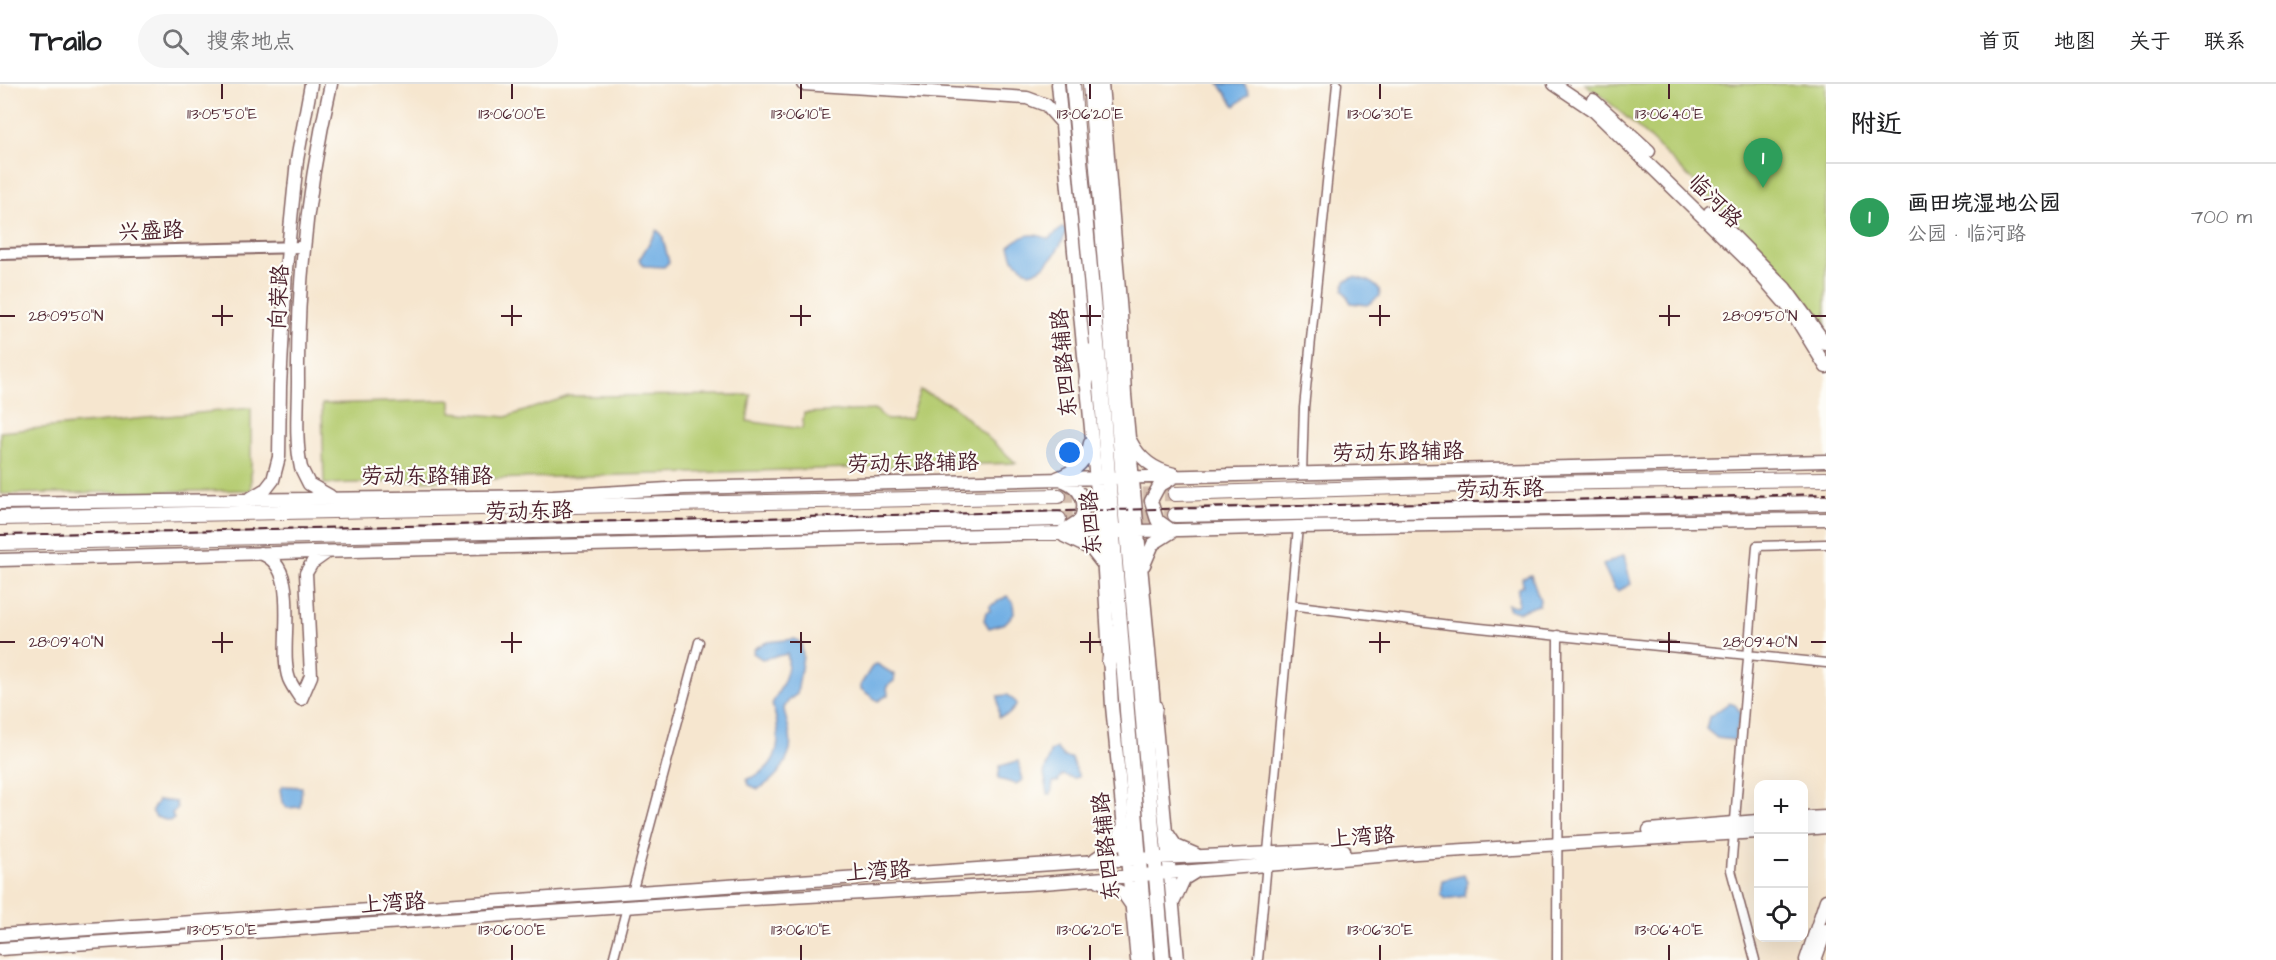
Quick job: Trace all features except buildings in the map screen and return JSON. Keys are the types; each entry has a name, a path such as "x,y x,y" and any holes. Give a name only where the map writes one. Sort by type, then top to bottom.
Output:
{"main road":[{"name":"向荣路","path":"248,499 266,489 273,480 279,457 280,386 288,249 297,160 311,84"},
{"name":"向荣路","path":"331,84 311,178 302,249 297,334 298,457 309,484 334,497"},
{"path":"803,84 1027,98 1046,105 1061,122"},
{"name":"东四路辅路","path":"1058,84 1091,439 1101,479"},
{"name":"东四路","path":"1072,84 1105,444 1101,479 1118,614 1135,876 1147,960"},
{"name":"东四路","path":"1090,84 1117,404 1124,439 1133,531 1147,762 1163,873 1163,960"},
{"path":"1102,84 1121,326 1124,439 1115,454 1109,452 1105,444"},
{"name":"临河路","path":"1554,84 1600,117 1749,262 1791,310 1826,367"},
{"name":"临河路","path":"1569,84 1607,111 1745,245 1785,288 1826,344"},
{"path":"1114,372 1121,326"},
{"path":"1086,382 1095,334"},
{"path":"1044,481 1074,471 1085,458 1091,439"},
{"path":"1124,439 1156,468 1193,477"},
{"name":"劳动东路辅路","path":"0,503 553,496 684,488 1061,481 1826,461"},
{"path":"1175,477 1163,482 1151,501 1157,520 1177,530"},
{"name":"劳动东路","path":"1175,494 1531,483 1826,479"},
{"path":"1056,528 1080,520 1083,504 1076,488 1061,481"},
{"name":"劳动东路","path":"0,518 1059,496"},
{"name":"劳动东路","path":"1175,515 1826,503"},
{"path":"0,560 328,552 1056,528 1106,532 1826,519"},
{"path":"1056,528 1097,555 1116,594"},
{"name":"劳动东路","path":"0,543 1056,528"},
{"path":"1143,575 1147,556 1153,544 1177,530"},
{"path":"1133,531 1143,575 1155,707 1164,828 1161,858"},
{"name":"东四路辅路","path":"1106,532 1103,565 1109,662 1123,819 1134,859"},
{"path":"259,552 272,558 283,578 289,678 301,699 311,676 306,573 312,563 328,552"},
{"path":"1109,662 1118,614"},
{"path":"1147,762 1155,707"},
{"path":"1151,797 1164,828 1176,846 1188,853 1208,856"},
{"path":"1808,818 1826,817"},
{"path":"1085,862 1101,856 1118,843 1123,819"},
{"name":"上湾路","path":"1734,829 1754,822"},
{"path":"1808,829 1826,827"},
{"name":"上湾路","path":"0,949 627,907 1086,880 1202,869 1267,859 1734,829 1754,832"},
{"name":"上湾路","path":"0,935 83,927 1134,859 1208,856 1267,859"},
{"path":"1173,911 1180,884 1189,875 1202,869"},
{"path":"1163,873 1173,911 1178,960"},
{"name":"东四路辅路","path":"1135,876 1133,907 1137,960"},
{"path":"1086,880 1098,881 1123,893 1133,907 1145,934"},
{"path":"1806,960 1826,900"},
{"path":"1815,960 1826,930"}],"street":[{"path":"1302,474 1304,408 1337,84"},
{"name":"兴盛路","path":"0,259 288,249"},
{"name":"兴盛路","path":"0,254 302,249"},
{"path":"1258,960 1298,527"},
{"path":"1755,960 1731,870 1757,546 1826,544"},
{"path":"1291,605 1826,663"},
{"path":"1557,960 1558,635"},
{"path":"632,893 699,642"},
{"path":"613,960 627,907"}],"green space":[{"path":"1585,84 1826,84 1826,325 1776,266 1722,210 1637,127"},
{"path":"920,390 952,405 1016,463 324,484 322,404 451,400 451,412 506,417 569,396 751,395 747,421 802,429 804,413 876,410 887,420 910,419"},
{"path":"251,408 251,490 0,494 0,432"}],"water":[{"path":"1219,84 1244,84 1249,94 1235,106"},
{"path":"1063,227 1067,232 1048,263 1043,267 1029,273 1013,259 1009,246 1019,239 1028,235 1038,235 1049,239"},
{"path":"657,230 662,235 669,262 664,267 644,266 639,260"},
{"path":"1354,277 1369,281 1379,289 1380,296 1367,305 1351,303 1343,290 1345,281"},
{"path":"1624,555 1631,584 1618,591 1614,588 1603,565"},
{"path":"1531,575 1540,600 1539,605 1518,612 1508,609 1507,604 1516,606 1518,604 1518,589 1523,585 1522,578"},
{"path":"1007,596 1013,602 1014,614 1005,623 989,628 984,620 986,612 990,611 990,606"},
{"path":"795,639 801,643 803,656 797,694 784,708 791,744 786,760 777,774 758,789 749,785 747,779 768,767 777,749 777,727 772,704 784,679 788,660 787,654 762,659 753,653 755,648 767,642"},
{"path":"877,664 895,675 894,681 887,686 888,695 878,701 861,689 861,684 873,665"},
{"path":"1007,695 1016,702 1016,706 1009,714 999,717 998,696"},
{"path":"1729,703 1735,705 1741,713 1734,740 1717,738 1706,729 1709,717"},
{"path":"1056,748 1064,757 1071,758 1079,777 1062,775 1058,782 1053,782 1051,794 1048,794 1044,774 1050,752"},
{"path":"1018,761 1023,780 1016,784 998,779 1000,766"},
{"path":"283,786 302,787 300,807 287,808 282,802 280,789"},
{"path":"158,800 176,802 177,809 172,813 174,819 169,821 156,817 152,811"},
{"path":"1464,875 1467,882 1465,896 1445,899 1440,894 1442,880"}],"tunnel":[{"path":"1059,496 1175,494"},
{"path":"1059,519 1175,515"}],"railway":[{"path":"0,535 1826,494"}],"place":[{"name":"画田垸湿地公园","path":"1763,188"}]}
